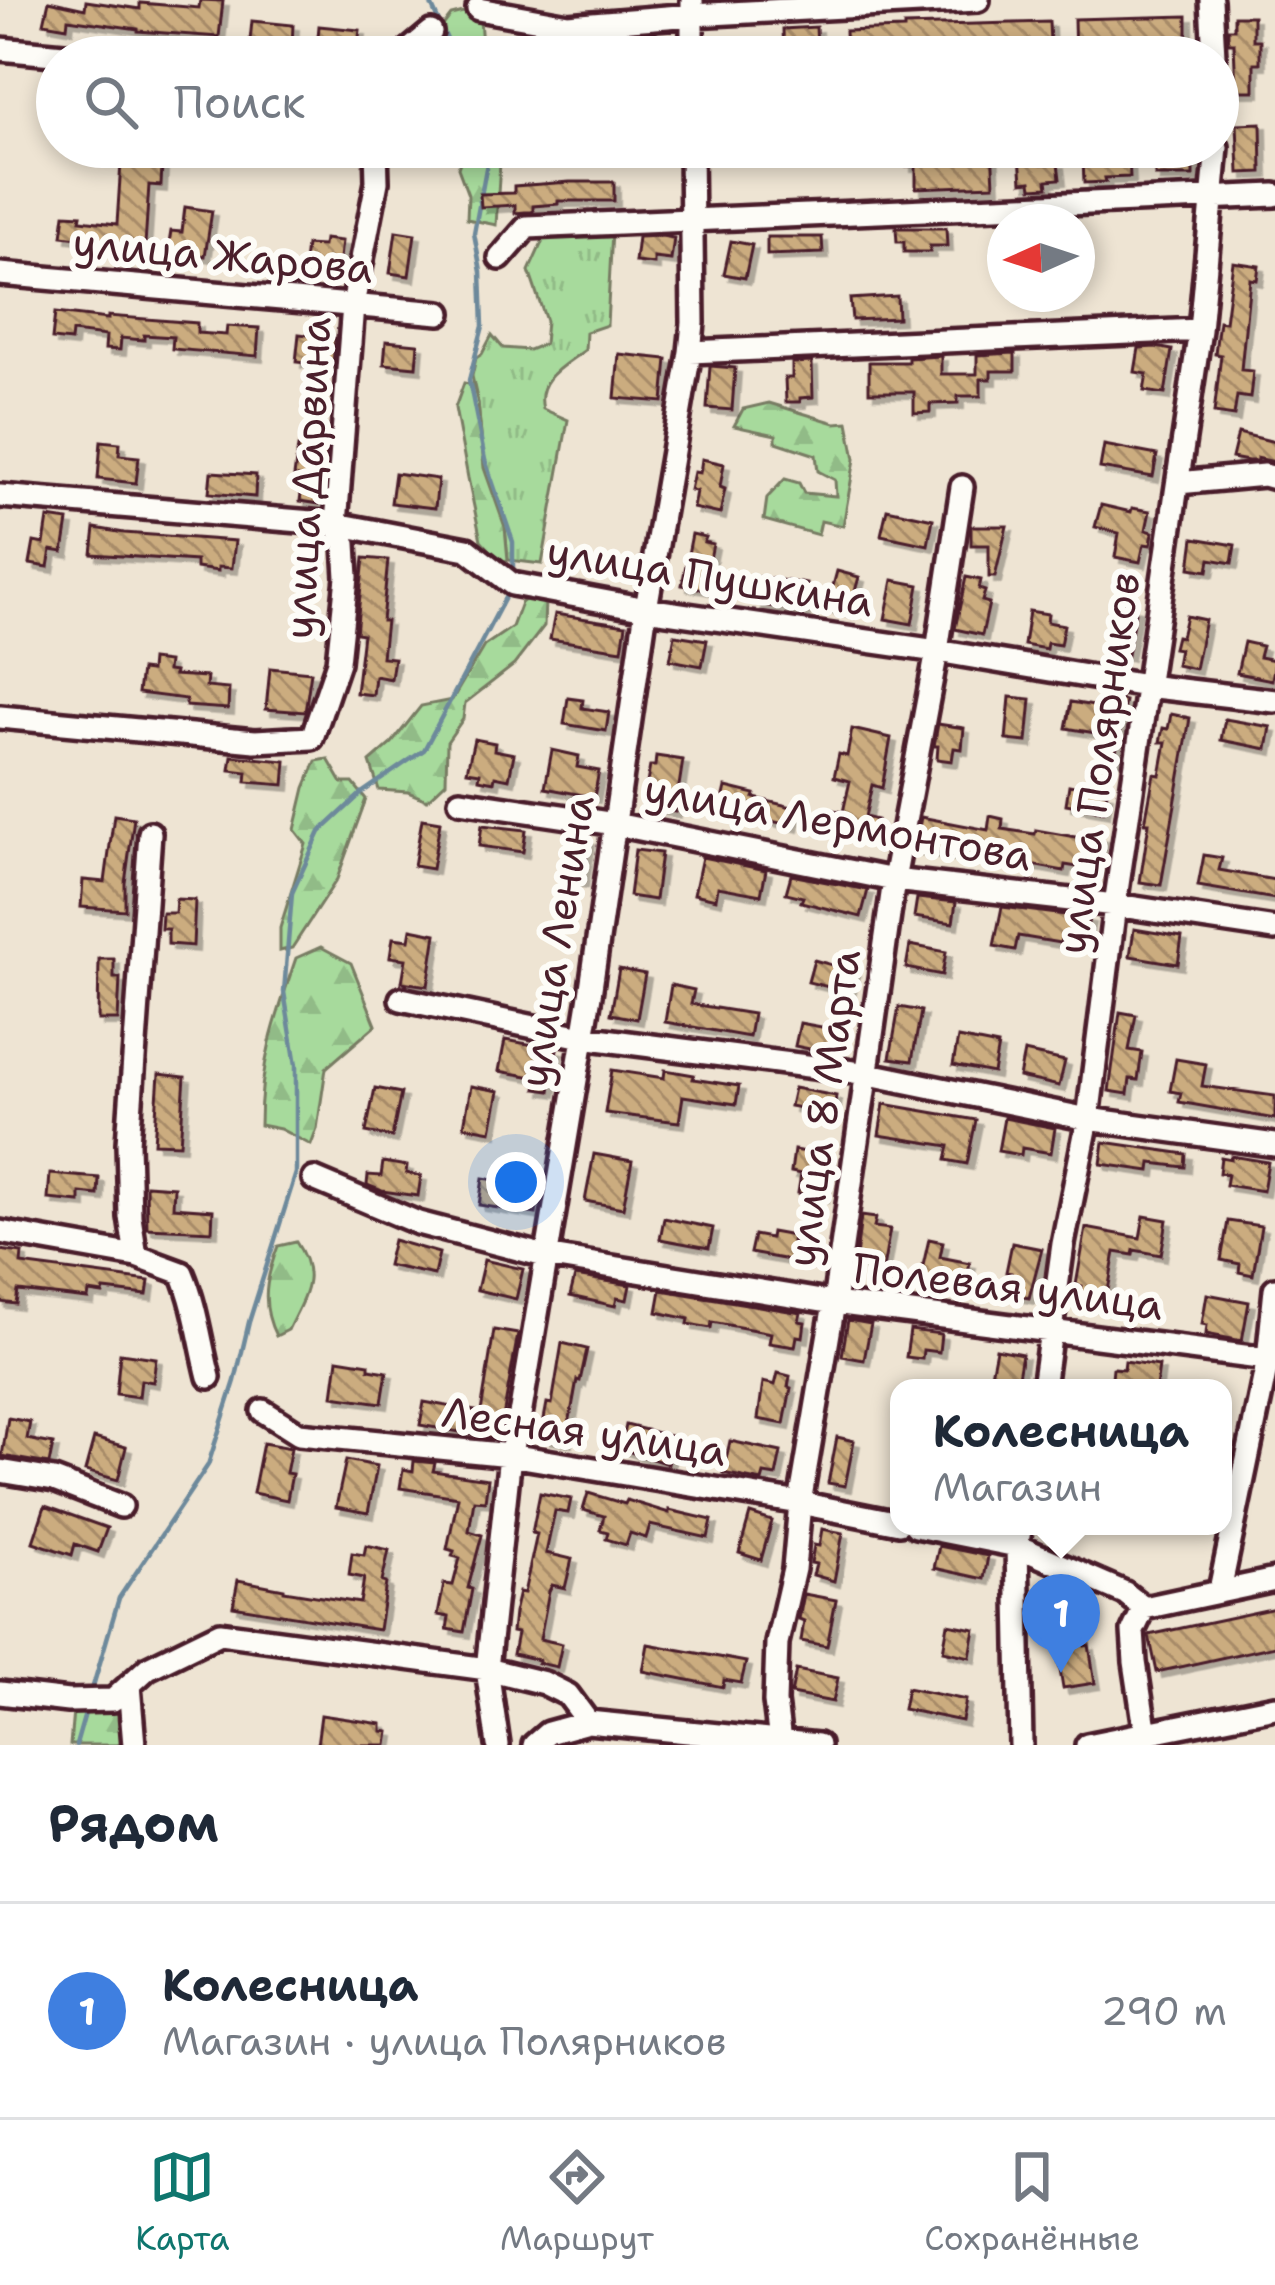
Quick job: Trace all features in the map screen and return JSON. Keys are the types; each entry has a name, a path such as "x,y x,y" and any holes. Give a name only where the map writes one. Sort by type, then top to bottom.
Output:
{"street":[{"path":"478,9 568,25 692,7 978,0"},
{"path":"1211,0 1213,36"},
{"path":"426,36 431,32"},
{"path":"0,49 36,52"},
{"name":"улица Дарвина","path":"0,717 255,741 312,738 338,662 347,577 345,544 336,524 353,305 377,168"},
{"name":"улица Ленина","path":"499,1745 487,1669 510,1455 521,1410 690,352 691,168"},
{"name":"улица Полярников","path":"1044,1379 1063,1244 1088,1119 1156,641 1200,330 1216,168"},
{"path":"500,258 527,227 1275,194"},
{"name":"улица Жарова","path":"0,274 440,314"},
{"path":"690,352 1200,330"},
{"path":"1178,483 1275,478"},
{"name":"улица 8 Марта","path":"780,1741 775,1702 777,1643 794,1569 800,1503 835,1303 894,880 962,488"},
{"name":"улица Пушкина","path":"0,496 336,524 467,549 512,584 1146,686 1275,701"},
{"name":"улица Лермонтова","path":"460,801 615,824 894,880 1115,904 1275,929"},
{"path":"136,1256 128,1143 150,833"},
{"path":"401,999 582,1036 868,1074 1088,1119 1275,1145"},
{"name":"Полевая улица","path":"314,1180 418,1223 544,1256 835,1303 1271,1360"},
{"path":"0,1232 136,1256 182,1273 209,1377"},
{"path":"1220,1590 1271,1360 1275,1289"},
{"name":"Лесная улица","path":"262,1411 299,1434 510,1455 890,1520"},
{"path":"0,1471 54,1480 121,1506"},
{"path":"1021,1745 1019,1536 1144,1608"},
{"path":"1144,1608 1275,1580"},
{"path":"1144,1608 1133,1631 1146,1735"},
{"path":"0,1694 113,1700 148,1668 220,1633 487,1669 544,1683 568,1695 588,1722"},
{"path":"129,1685 134,1745"},
{"path":"1087,1745 1275,1707"},
{"path":"534,1745 548,1733 588,1722 818,1745"}],"green space":[{"path":"463,12 480,20 481,36 435,36 451,15"},
{"path":"458,168 500,168 496,225 467,219 468,195"},
{"path":"612,231 607,325 586,332 585,350 553,374 543,389 543,409 568,420 542,564 508,560 505,527 484,468 472,376 476,358 492,335 503,348 529,350 544,344 546,321 529,271 544,238"},
{"path":"464,383 473,385 484,468 505,527 508,560 501,562 481,540 468,478 455,408"},
{"path":"769,403 835,423 848,422 855,459 843,526 821,521 818,535 764,520 767,498 785,479 799,483 804,493 836,496 835,480 818,471 816,455 776,442 776,435 734,426 743,409"},
{"path":"528,597 545,601 544,626 514,665 465,703 463,719 447,742 446,782 427,800 408,792 379,790 370,762 421,706 452,700 484,646 512,627"},
{"path":"328,759 342,783 353,783 366,799 337,879 292,948 280,951 280,928 306,844 295,830 305,788 316,761"},
{"path":"321,947 351,963 376,1025 326,1068 311,1145 260,1125 261,1102 270,1040 296,958"},
{"path":"296,1242 307,1266 307,1286 288,1330 276,1336 266,1302 268,1280 278,1246"},
{"path":"73,1711 118,1712 123,1739 118,1745 70,1745"}],"building":[{"path":"200,0 223,1 219,36 138,31 68,19 67,27 44,23 49,1 85,9 86,1 140,9 140,3 199,8"},
{"path":"1187,16 1187,36 1074,36 1074,19"},
{"path":"1234,16 1253,16 1253,40 1260,40 1254,91 1239,91 1239,36 1228,36 1228,29 1234,29"},
{"path":"252,21 293,25 292,36 250,36"},
{"path":"1049,22 1050,36 845,36 845,31"},
{"path":"319,26 360,30 359,36 318,36"},
{"path":"816,27 816,36 783,36 783,29"},
{"path":"1261,123 1262,172 1239,173 1239,124"},
{"path":"121,168 162,168 161,186 149,185 145,245 77,243 78,238 62,236 65,214 117,224"},
{"path":"916,168 993,168 994,185 916,188"},
{"path":"1021,168 1059,168 1060,179 1047,180 1048,187 1032,188 1031,181 1022,182"},
{"path":"1083,168 1130,168 1130,177 1084,183"},
{"path":"1155,168 1193,168 1193,176 1155,176"},
{"path":"570,182 614,182 614,201 558,201 533,206 533,212 515,213 515,205 481,207 480,194"},
{"path":"185,207 212,211 205,256 168,250 171,231 182,232"},
{"path":"896,228 946,228 947,246 904,252"},
{"path":"396,231 415,234 409,276 390,273"},
{"path":"638,237 674,238 671,260 635,262"},
{"path":"767,237 822,237 823,253 767,255"},
{"path":"324,239 342,241 339,267 304,263 306,245 323,246"},
{"path":"731,241 752,245 745,278 724,274"},
{"path":"1233,262 1259,266 1257,280 1250,279 1241,370 1253,371 1250,398 1237,396 1234,416 1214,413 1221,355 1215,354 1217,336 1219,321 1225,322"},
{"path":"897,296 898,318 852,320 850,299"},
{"path":"55,313 197,323 197,333 226,335 227,326 259,328 257,356 172,349 173,337 121,338 120,350 105,349 106,336 72,332 71,341 52,339"},
{"path":"299,334 335,338 333,366 296,362"},
{"path":"386,341 418,344 416,367 384,364"},
{"path":"1139,348 1172,350 1165,394 1144,391 1147,374 1135,372"},
{"path":"1015,353 1015,371 991,371 991,379 981,379 981,396 930,404 930,412 914,413 914,392 869,392 869,362 941,356 941,374 977,374 977,355"},
{"path":"619,354 667,359 663,402 615,398"},
{"path":"812,362 813,397 786,402 785,378 792,378 792,363"},
{"path":"710,366 735,368 732,410 707,408"},
{"path":"1238,433 1275,442 1275,462 1232,458"},
{"path":"101,441 120,443 119,455 139,457 136,483 98,479"},
{"path":"1104,445 1157,455 1153,477 1100,468"},
{"path":"298,447 326,451 319,504 300,501 303,478 294,476"},
{"path":"702,459 724,464 720,514 693,508 696,491 690,490"},
{"path":"211,472 256,475 255,497 209,493"},
{"path":"395,473 438,479 435,508 391,503"},
{"path":"1101,505 1150,511 1146,530 1153,532 1151,545 1144,544 1140,562 1115,557 1119,533 1095,527"},
{"path":"887,509 933,519 928,545 881,535"},
{"path":"48,518 68,521 63,552 51,550 48,567 30,564 34,542 44,544"},
{"path":"971,526 1007,526 995,577 989,577 989,545 971,545"},
{"path":"95,528 235,541 232,568 218,567 218,571 196,568 196,561 92,554"},
{"path":"692,534 713,544 704,589 682,585"},
{"path":"1194,538 1235,545 1232,563 1210,559 1208,571 1190,568"},
{"path":"364,558 388,560 382,657 394,658 391,679 375,676 373,695 356,693"},
{"path":"837,571 859,577 849,613 827,608"},
{"path":"760,577 807,584 804,611 756,604"},
{"path":"966,577 981,580 982,601 989,603 982,635 955,629"},
{"path":"893,580 919,585 912,624 885,619"},
{"path":"1116,603 1136,607 1127,655 1107,650"},
{"path":"1029,611 1048,614 1047,622 1064,625 1060,645 1047,643 1046,649 1024,645"},
{"path":"555,614 626,625 622,650 550,639"},
{"path":"1186,616 1205,620 1195,669 1176,665 1179,649 1173,648"},
{"path":"675,635 707,640 702,666 670,660"},
{"path":"1244,642 1262,646 1259,657 1275,660 1272,680 1237,673"},
{"path":"151,660 168,662 167,671 174,675 207,677 206,687 229,689 228,709 186,706 186,699 138,693 141,670 150,671"},
{"path":"270,668 311,672 305,712 266,709"},
{"path":"1102,696 1125,701 1115,758 1097,755 1101,734 1066,728 1071,702 1099,707"},
{"path":"1010,697 1031,699 1027,742 1006,740"},
{"path":"568,698 583,700 582,708 609,712 606,731 564,724"},
{"path":"1171,714 1190,718 1161,885 1140,882 1154,774 1160,775 1166,742 1160,742"},
{"path":"1225,719 1271,727 1267,749 1221,740"},
{"path":"938,724 964,728 962,749 954,748 952,761 937,759"},
{"path":"852,729 891,738 882,788 872,785 865,817 877,820 873,840 823,829 828,809 843,812 850,781 834,777 839,754 847,756"},
{"path":"474,739 495,743 494,750 514,754 509,779 495,776 494,782 467,771"},
{"path":"552,750 579,756 577,767 599,771 594,797 545,788"},
{"path":"232,756 286,761 284,785 246,782 247,772 230,770"},
{"path":"656,756 683,760 675,812 643,806"},
{"path":"1069,785 1107,792 1104,811 1066,804"},
{"path":"726,787 796,808 793,826 720,813"},
{"path":"114,815 134,818 125,910 81,907 83,880 105,882"},
{"path":"990,816 1003,819 1002,829 1102,837 1096,870 1065,865 1064,871 915,850 921,817 988,830"},
{"path":"422,819 440,822 432,869 414,866"},
{"path":"482,825 526,830 523,852 479,846"},
{"path":"567,836 589,840 582,882 562,879"},
{"path":"635,850 661,853 655,900 629,896"},
{"path":"1204,855 1222,858 1219,870 1275,880 1275,899 1198,886"},
{"path":"702,857 766,870 761,895 718,887 716,899 694,894"},
{"path":"791,875 868,890 861,917 801,902 803,897 786,893"},
{"path":"917,898 956,902 953,923 914,917"},
{"path":"176,899 195,900 193,946 168,944 168,929 161,929 162,913 175,913"},
{"path":"1002,907 1089,918 1085,939 1062,935 1060,943 1018,936 1015,950 994,946"},
{"path":"411,929 436,934 428,986 402,982 406,959 390,957 393,938 409,940"},
{"path":"1134,929 1182,937 1178,964 1130,956"},
{"path":"910,945 946,952 942,975 906,968"},
{"path":"99,959 114,959 114,978 120,978 118,1020 98,1020"},
{"path":"814,960 854,971 849,992 808,982"},
{"path":"619,969 645,974 637,1019 611,1014"},
{"path":"671,985 694,990 691,1004 753,1014 749,1037 665,1022"},
{"path":"899,1007 921,1011 912,1061 890,1058"},
{"path":"1120,1012 1136,1015 1129,1050 1142,1052 1138,1080 1130,1079 1128,1094 1109,1091"},
{"path":"800,1023 843,1031 839,1055 795,1046"},
{"path":"958,1038 998,1046 993,1073 953,1065"},
{"path":"505,1040 557,1049 550,1091 536,1089 539,1078 499,1071"},
{"path":"1024,1052 1065,1061 1059,1086 1019,1077"},
{"path":"1176,1059 1206,1064 1202,1086 1275,1096 1275,1119 1179,1102 1181,1093 1170,1091"},
{"path":"612,1070 664,1078 665,1070 739,1086 736,1104 683,1096 679,1122 605,1113"},
{"path":"159,1074 185,1077 180,1144 154,1143"},
{"path":"471,1086 499,1091 491,1131 464,1126"},
{"path":"375,1088 401,1093 392,1137 366,1132"},
{"path":"794,1088 836,1096 833,1114 790,1106"},
{"path":"884,1104 976,1120 967,1164 946,1160 949,1146 879,1135"},
{"path":"1004,1118 1055,1128 1051,1153 1022,1148 1021,1155 998,1151"},
{"path":"1104,1142 1186,1154 1185,1167 1151,1163 1150,1171 1101,1164"},
{"path":"794,1150 830,1156 823,1197 798,1193 801,1174 791,1172"},
{"path":"594,1154 632,1161 623,1208 585,1201"},
{"path":"1221,1157 1268,1162 1263,1191 1226,1185 1228,1174 1219,1173"},
{"path":"383,1162 407,1166 406,1173 421,1176 418,1196 367,1185 368,1175 381,1176"},
{"path":"50,1174 99,1178 98,1195 80,1193 80,1202 48,1199"},
{"path":"483,1178 540,1187 536,1214 479,1205"},
{"path":"146,1185 174,1187 173,1207 213,1210 212,1231 147,1228"},
{"path":"861,1216 876,1218 874,1227 890,1229 883,1269 859,1265"},
{"path":"1144,1216 1167,1220 1161,1255 1115,1252 1105,1307 1079,1303 1082,1286 1076,1285 1086,1228 1140,1238"},
{"path":"664,1218 713,1228 709,1248 660,1239"},
{"path":"1228,1221 1261,1226 1253,1275 1239,1272 1240,1264 1221,1260"},
{"path":"771,1232 814,1246 811,1264 750,1253 754,1235 770,1238"},
{"path":"929,1239 943,1242 940,1257 970,1263 964,1288 920,1279"},
{"path":"393,1240 439,1253 434,1275 387,1265"},
{"path":"1012,1243 1042,1249 1029,1298 1007,1294"},
{"path":"0,1250 22,1253 21,1264 149,1281 147,1295 104,1290 103,1294 89,1292 88,1299 18,1291 16,1304 0,1302"},
{"path":"484,1260 523,1269 516,1299 477,1290"},
{"path":"575,1276 630,1285 627,1300 617,1298 615,1306 570,1296"},
{"path":"661,1290 801,1313 803,1337 797,1336 795,1347 769,1343 771,1333 712,1322 711,1328 688,1324 689,1319 657,1312"},
{"path":"1207,1294 1249,1302 1242,1341 1206,1334 1207,1325 1202,1324"},
{"path":"848,1320 871,1324 864,1360 842,1356"},
{"path":"494,1330 518,1334 499,1439 420,1425 424,1402 481,1412"},
{"path":"910,1330 941,1334 939,1352 923,1350 922,1359 906,1357"},
{"path":"562,1343 587,1349 566,1441 546,1438 549,1420 544,1419 547,1403 552,1404"},
{"path":"996,1349 1022,1354 1018,1379 990,1379"},
{"path":"120,1353 156,1358 153,1382 141,1380 139,1397 116,1394"},
{"path":"338,1359 387,1372 382,1403 333,1396"},
{"path":"1125,1361 1159,1366 1157,1379 1112,1379 1113,1368 1124,1369"},
{"path":"778,1373 790,1376 784,1424 758,1419 763,1382 775,1385"},
{"path":"8,1418 30,1422 27,1439 53,1444 49,1464 2,1456"},
{"path":"626,1425 675,1437 668,1464 621,1449"},
{"path":"837,1437 854,1441 845,1486 828,1483"},
{"path":"94,1438 126,1447 118,1480 85,1471"},
{"path":"730,1441 781,1452 776,1476 764,1474 762,1481 723,1473"},
{"path":"263,1443 291,1448 287,1500 253,1493"},
{"path":"346,1460 377,1466 368,1513 336,1507"},
{"path":"414,1461 435,1463 433,1471 488,1479 485,1501 474,1500 469,1531 482,1535 468,1588 472,1589 464,1632 447,1629 449,1617 438,1615 444,1584 453,1585 460,1558 447,1549 458,1497 400,1488 403,1469 413,1471"},
{"path":"540,1493 571,1499 568,1513 555,1511 546,1553 572,1559 565,1588 552,1585 549,1591 540,1639 562,1644 557,1667 513,1654 514,1613 519,1592 524,1593 537,1534 532,1533"},
{"path":"588,1493 712,1520 708,1538 650,1525 646,1538 630,1533 626,1545 606,1539 608,1532 600,1530 604,1516 583,1510"},
{"path":"45,1506 107,1528 98,1552 75,1544 72,1555 33,1542"},
{"path":"750,1514 772,1521 761,1560 739,1553"},
{"path":"822,1529 843,1533 834,1581 813,1575 814,1545 819,1546"},
{"path":"366,1545 389,1550 379,1630 233,1606 238,1580 360,1603 364,1578 349,1575 352,1553 364,1555"},
{"path":"939,1546 988,1556 984,1579 934,1568"},
{"path":"1065,1583 1077,1588 1095,1683 1063,1688 1046,1586"},
{"path":"804,1594 836,1600 827,1646 801,1641"},
{"path":"1275,1608 1275,1646 1157,1672 1149,1635"},
{"path":"948,1624 975,1629 970,1657 943,1651"},
{"path":"648,1644 746,1662 741,1683 724,1680 723,1687 643,1671"},
{"path":"796,1670 838,1678 833,1702 791,1694"},
{"path":"907,1688 966,1700 962,1721 903,1709"},
{"path":"321,1715 382,1724 382,1731 389,1732 387,1745 317,1745"}],"waterway":[{"path":"429,0 445,36"},
{"path":"486,168 474,233 483,326 469,380 485,460 513,542 513,575"},
{"path":"91,1693 119,1598 208,1465 296,1173 296,1065 284,992 292,893 320,832 363,792 424,750 508,592"},
{"path":"76,1745 86,1710"}],"place":[{"name":"Колесница","path":"1061,1673"}]}
